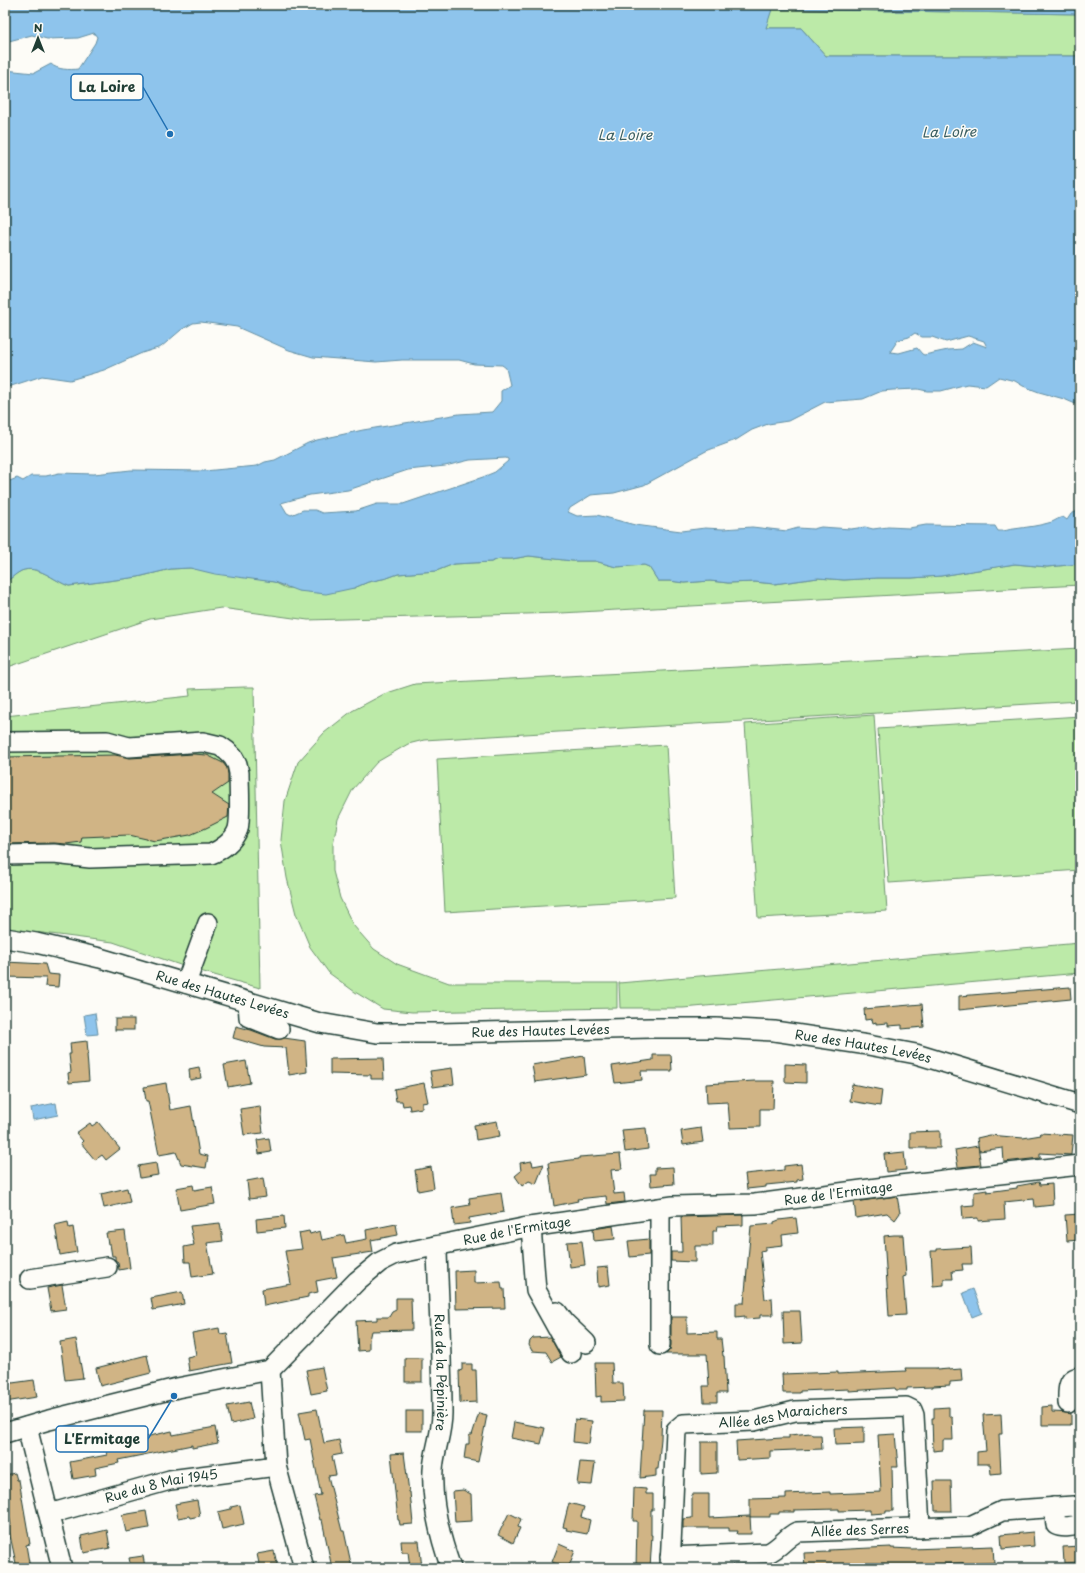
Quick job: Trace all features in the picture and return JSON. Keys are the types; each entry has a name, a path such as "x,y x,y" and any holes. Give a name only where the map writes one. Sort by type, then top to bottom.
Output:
{"street":[{"path":"5,742 106,741 129,747 203,742 220,746 233,756 239,773 238,830 233,839 219,851 211,854 90,858 54,854 5,855"},
{"path":"186,983 208,923"},
{"name":"Rue des Hautes Levées","path":"5,938 36,943 100,958 320,1023 377,1034 439,1034 650,1028 774,1030 916,1054 1080,1104"},
{"path":"248,1002 249,1017 279,1029"},
{"name":"Rue de l'Ermitage","path":"270,1370 357,1281 380,1262 396,1254 535,1226 673,1206 755,1204 900,1185 1080,1165"},
{"path":"660,1208 660,1345"},
{"path":"535,1226 546,1294 579,1348"},
{"name":"Rue de la Pépinière","path":"435,1246 437,1252 442,1405 441,1431 433,1469 434,1489 441,1539 450,1568"},
{"path":"30,1279 107,1266"},
{"path":"5,1433 49,1420 177,1388 270,1370 276,1466 304,1568"},
{"path":"1068,1403 1068,1389 1071,1381 1080,1377"},
{"name":"Allée des Maraichers","path":"670,1563 676,1430 683,1424 754,1421 794,1411 906,1408 912,1410 914,1414 920,1528"},
{"path":"27,1427 62,1568"},
{"name":"Rue du 8 Mai 1945","path":"49,1514 170,1480 276,1466"},
{"name":"Allée des Serres","path":"670,1563 768,1553 797,1532 970,1526 1002,1511 1073,1506 1080,1509"},
{"path":"1054,1507 1056,1525 1060,1527 1078,1525 1080,1523"}],"green space":[{"path":"772,9 1080,14 1080,56 826,56 801,28 765,28"},
{"path":"529,556 573,561 595,561 616,567 644,565 649,567 658,581 684,583 710,581 774,584 818,578 844,580 912,578 941,576 1015,564 1047,567 1080,564 1080,585 561,613 308,620 221,608 150,619 5,668 5,582 19,572 27,569 40,571 69,586 138,577 171,569 190,568 274,582 286,588 354,588 368,582 398,574 436,571 454,564 491,562 499,559 512,559"},
{"path":"1080,649 1080,701 424,740 408,744 377,762 353,789 338,819 333,844 333,871 340,898 353,925 374,949 397,964 449,983 617,983 617,1008 412,1012 383,1009 355,992 329,973 310,947 296,914 287,878 281,840 285,801 298,762 324,733 352,711 384,694 415,684"},
{"path":"254,687 260,988 186,967 113,942 43,933 5,931 5,716 190,696 189,689"},
{"path":"874,715 887,911 758,918 745,724"},
{"path":"1080,716 1080,870 889,883 878,729"},
{"path":"666,745 675,898 445,912 437,759"},
{"path":"1080,943 1080,973 683,1008 620,1008 619,983"}],"water":[{"path":"5,5 1080,5 1080,14 772,9 766,28 801,28 826,56 1080,56 1080,406 1064,399 1023,386 1015,381 999,377 986,386 967,384 941,391 927,391 918,389 882,391 863,399 825,402 788,421 768,424 752,430 736,440 706,451 644,485 614,493 591,495 570,508 568,512 577,516 597,515 635,525 681,531 705,528 723,529 752,527 787,531 798,528 813,529 821,527 851,529 865,527 873,529 888,527 909,528 926,525 995,526 998,531 1000,531 1052,522 1063,517 1067,520 1071,514 1080,510 1080,564 1047,567 1015,564 941,576 912,578 844,580 818,578 774,584 710,581 684,583 658,581 649,567 644,565 616,567 595,561 572,561 529,556 512,559 499,559 491,562 454,564 436,571 398,574 368,582 354,588 326,594 298,591 274,582 215,574 190,568 171,569 138,577 69,586 40,571 27,569 19,572 5,582 5,483 17,478 23,481 31,476 46,476 59,473 94,474 131,470 204,471 257,466 265,462 275,460 317,440 363,430 459,414 492,412 501,401 501,391 510,385 506,368 502,365 474,364 459,360 402,360 376,362 313,357 289,350 237,327 201,322 193,323 181,330 161,347 142,353 104,370 70,380 42,376 5,388 5,70 34,73 51,64 60,68 78,69 95,43 97,37 94,33 78,38 47,39 32,35 5,42","holes":["915,333 922,337 932,337 946,342 968,336 984,341 987,347 973,342 962,349 924,355 917,348 899,353 890,352 898,340 909,337","506,458 508,461 495,472 403,504 377,504 356,511 322,513 315,510 303,510 291,515 287,513 281,503 310,495 348,490 408,470 445,466 470,460"]},
{"path":"95,1013 98,1034 87,1035 84,1015"},
{"path":"56,1103 58,1115 33,1120 31,1108"},
{"path":"973,1289 982,1313 972,1317 963,1293"}],"building":[{"path":"193,754 207,755 223,763 227,768 228,783 212,794 229,805 228,817 206,828 190,835 155,841 129,835 82,837 81,842 66,844 5,844 5,757 115,755 130,758"},
{"path":"5,962 45,964 48,974 59,975 58,987 45,986 46,978 5,977"},
{"path":"1070,987 1071,999 959,1010 959,996"},
{"path":"922,1004 924,1027 902,1029 902,1025 888,1026 888,1023 876,1024 876,1022 873,1023 872,1019 865,1020 864,1009"},
{"path":"115,1019 134,1019 134,1030 115,1030"},
{"path":"236,1026 275,1039 284,1038 305,1041 307,1072 289,1075 286,1048 264,1047 233,1038"},
{"path":"87,1041 89,1081 69,1083 68,1073 71,1072 69,1054 71,1054 70,1043"},
{"path":"653,1055 671,1055 672,1071 641,1071 642,1080 615,1083 612,1066 653,1060"},
{"path":"584,1056 586,1075 535,1082 532,1065"},
{"path":"383,1058 384,1079 371,1079 371,1075 330,1074 330,1059"},
{"path":"246,1061 250,1083 228,1087 224,1065"},
{"path":"785,1064 806,1065 806,1083 785,1082"},
{"path":"199,1067 201,1078 190,1080 189,1069"},
{"path":"452,1068 454,1084 433,1087 430,1071"},
{"path":"774,1081 773,1109 760,1109 760,1127 730,1128 728,1102 707,1103 706,1084"},
{"path":"166,1083 170,1110 191,1106 199,1154 208,1156 206,1168 181,1164 176,1152 159,1155 144,1087"},
{"path":"424,1083 428,1102 422,1103 422,1108 410,1110 409,1105 403,1106 402,1101 396,1101 394,1089"},
{"path":"852,1084 882,1090 880,1106 850,1101"},
{"path":"260,1106 263,1133 244,1135 240,1109"},
{"path":"497,1121 500,1136 476,1140 474,1125"},
{"path":"98,1122 120,1149 106,1160 102,1155 95,1160 81,1143 83,1141 76,1133 90,1123 92,1126"},
{"path":"646,1128 648,1149 625,1152 622,1130"},
{"path":"701,1128 703,1142 683,1145 681,1131"},
{"path":"940,1131 940,1148 910,1148 910,1132"},
{"path":"1040,1133 1073,1135 1071,1155 1040,1153 1040,1158 1004,1162 1003,1148 979,1151 977,1138 990,1135 1023,1138 1041,1135"},
{"path":"269,1138 271,1152 259,1154 257,1140"},
{"path":"978,1146 981,1165 958,1167 955,1150"},
{"path":"904,1152 906,1170 886,1172 884,1154"},
{"path":"620,1154 622,1169 611,1170 614,1194 624,1193 625,1202 607,1204 606,1196 577,1199 578,1201 554,1206 548,1163 579,1159 579,1157"},
{"path":"532,1161 533,1166 544,1164 536,1184 529,1181 522,1186 515,1176 521,1171 520,1163"},
{"path":"156,1163 158,1175 140,1178 138,1166"},
{"path":"801,1164 803,1179 797,1180 797,1182 766,1185 766,1187 747,1189 745,1174 784,1170 784,1166"},
{"path":"431,1167 434,1188 418,1191 415,1170"},
{"path":"673,1167 674,1184 651,1186 650,1174 655,1174 655,1168"},
{"path":"263,1178 266,1197 249,1199 247,1181"},
{"path":"1039,1182 1040,1185 1052,1184 1053,1205 1035,1207 1034,1199 1004,1202 1005,1219 978,1221 978,1218 963,1219 962,1206 974,1205 974,1192 987,1190 987,1192 1017,1188 1017,1186"},
{"path":"193,1185 194,1190 212,1187 215,1204 180,1210 176,1188"},
{"path":"127,1188 130,1202 104,1208 101,1194"},
{"path":"501,1193 504,1212 469,1218 470,1223 454,1225 452,1208 470,1205 469,1198"},
{"path":"897,1196 900,1213 895,1220 887,1213 856,1218 854,1202"},
{"path":"1080,1214 1080,1240 1067,1241 1065,1215"},
{"path":"743,1215 743,1225 717,1226 716,1231 713,1231 713,1246 695,1246 695,1262 671,1261 671,1252 682,1252 681,1217"},
{"path":"284,1216 285,1228 257,1231 256,1219"},
{"path":"796,1218 798,1233 782,1235 783,1245 765,1247 765,1250 760,1251 765,1299 772,1298 773,1315 760,1315 760,1318 745,1319 745,1316 736,1317 736,1303 744,1303 751,1226 774,1224 774,1222 779,1220"},
{"path":"68,1222 69,1228 73,1227 77,1252 60,1255 55,1225"},
{"path":"220,1223 223,1241 207,1243 213,1274 192,1277 190,1262 185,1262 184,1247 194,1245 190,1226"},
{"path":"396,1224 398,1235 371,1240 373,1252 333,1258 337,1277 316,1281 318,1292 308,1294 308,1297 264,1306 262,1289 291,1284 285,1251 302,1249 299,1233 309,1231 310,1234 320,1231 322,1240 344,1235 346,1243 367,1239 366,1230"},
{"path":"613,1226 615,1239 594,1241 593,1229"},
{"path":"125,1231 130,1268 119,1270 118,1262 115,1260 115,1256 112,1256 106,1233"},
{"path":"903,1235 906,1276 903,1277 906,1315 889,1316 884,1236"},
{"path":"649,1239 649,1255 630,1257 628,1241"},
{"path":"582,1241 585,1265 570,1267 567,1242"},
{"path":"971,1247 972,1264 962,1264 963,1270 952,1271 953,1279 944,1279 944,1285 933,1286 931,1251 937,1251 937,1249"},
{"path":"608,1267 610,1285 598,1287 597,1268"},
{"path":"474,1270 474,1283 501,1282 502,1289 504,1289 505,1308 456,1309 455,1271"},
{"path":"62,1285 66,1309 51,1311 47,1288"},
{"path":"182,1292 184,1304 153,1310 151,1298"},
{"path":"396,1298 411,1298 412,1330 371,1331 369,1350 358,1351 356,1321 377,1320 377,1317 389,1317 392,1312 396,1310"},
{"path":"783,1311 800,1311 802,1343 784,1344"},
{"path":"671,1317 687,1317 687,1333 717,1332 717,1339 721,1339 724,1356 726,1393 717,1393 717,1402 704,1402 703,1386 709,1386 707,1354 666,1354 670,1350 671,1345"},
{"path":"219,1328 220,1334 227,1333 232,1363 189,1371 187,1357 196,1355 192,1333"},
{"path":"550,1337 561,1357 552,1362 546,1352 532,1351 529,1345 533,1338"},
{"path":"76,1339 83,1378 65,1380 60,1342"},
{"path":"147,1355 151,1373 100,1386 96,1368"},
{"path":"405,1358 422,1358 422,1382 405,1382"},
{"path":"595,1363 612,1363 613,1383 623,1383 624,1401 601,1402 601,1396 596,1397"},
{"path":"462,1364 472,1364 472,1370 476,1370 477,1402 460,1403 459,1371 462,1370"},
{"path":"322,1367 327,1391 311,1394 306,1370"},
{"path":"905,1368 936,1368 937,1370 961,1369 962,1381 950,1382 950,1385 907,1388 907,1390 896,1390 895,1388 849,1391 849,1389 783,1393 782,1374 838,1372 838,1374 906,1371"},
{"path":"34,1380 37,1397 5,1402 5,1384"},
{"path":"249,1402 253,1419 231,1424 227,1406"},
{"path":"1052,1406 1052,1412 1071,1413 1071,1425 1042,1425 1042,1407"},
{"path":"949,1407 949,1417 952,1417 953,1440 943,1440 943,1450 933,1451 932,1418 934,1418 934,1408"},
{"path":"317,1409 324,1443 339,1440 342,1454 332,1456 336,1475 328,1476 342,1531 344,1531 352,1568 332,1568 322,1520 320,1520 314,1496 321,1495 310,1439 305,1440 299,1412"},
{"path":"644,1410 662,1410 661,1439 656,1476 640,1478"},
{"path":"406,1411 422,1411 422,1431 406,1431"},
{"path":"479,1413 487,1415 478,1462 464,1459 466,1444 469,1444 469,1435 472,1435"},
{"path":"1001,1414 1002,1434 999,1434 1001,1473 991,1474 990,1464 977,1464 977,1452 986,1451 983,1415"},
{"path":"575,1419 592,1421 589,1444 573,1442"},
{"path":"514,1422 545,1428 541,1444 511,1438"},
{"path":"215,1427 218,1443 192,1448 192,1445 118,1460 119,1463 95,1468 96,1475 73,1479 70,1462 107,1455 105,1446 172,1431 173,1435"},
{"path":"864,1427 864,1444 835,1445 834,1428"},
{"path":"811,1433 812,1435 821,1435 822,1449 770,1451 770,1458 737,1460 736,1441 789,1438 789,1435"},
{"path":"895,1434 898,1467 892,1467 893,1511 870,1514 870,1510 794,1510 794,1512 779,1512 779,1514 770,1514 770,1517 750,1517 750,1499 786,1498 786,1494 881,1492 878,1435"},
{"path":"701,1442 717,1442 717,1473 701,1474"},
{"path":"404,1453 413,1524 400,1525 398,1520 391,1454"},
{"path":"580,1462 595,1463 592,1485 577,1484"},
{"path":"15,1473 17,1480 19,1480 30,1544 26,1545 30,1568 17,1568 8,1526 11,1525 5,1497 5,1475"},
{"path":"934,1481 951,1481 952,1511 935,1511"},
{"path":"634,1488 646,1489 646,1494 653,1494 653,1510 651,1510 652,1535 650,1568 636,1568 637,1521 633,1521"},
{"path":"463,1490 471,1494 472,1521 455,1522 453,1491"},
{"path":"692,1494 709,1494 709,1518 750,1516 751,1534 737,1534 738,1531 729,1531 729,1528 683,1528 683,1519 692,1518"},
{"path":"197,1500 200,1516 178,1518 175,1504"},
{"path":"569,1503 584,1507 581,1517 590,1520 587,1534 566,1530 567,1528 563,1527"},
{"path":"240,1505 244,1524 222,1529 218,1512"},
{"path":"146,1511 149,1528 126,1532 122,1515"},
{"path":"509,1513 521,1519 518,1527 520,1528 513,1543 498,1535"},
{"path":"107,1530 110,1548 84,1553 81,1536"},
{"path":"1033,1532 1034,1546 1002,1549 1001,1535"},
{"path":"401,1541 419,1541 422,1568 410,1568 408,1552 402,1552"},
{"path":"559,1544 575,1551 568,1568 552,1562"},
{"path":"993,1546 994,1563 885,1567 885,1564 836,1566 836,1568 805,1568 804,1553 829,1552 829,1550 891,1547 912,1549"},
{"path":"1080,1546 1080,1562 1064,1563 1063,1547"},
{"path":"274,1551 278,1568 260,1568 257,1554"},
{"path":"143,1556 145,1567 131,1568 129,1558"}],"place":[{"name":"La Loire","path":"170,134"},
{"name":"L'Ermitage","path":"174,1396"}]}
